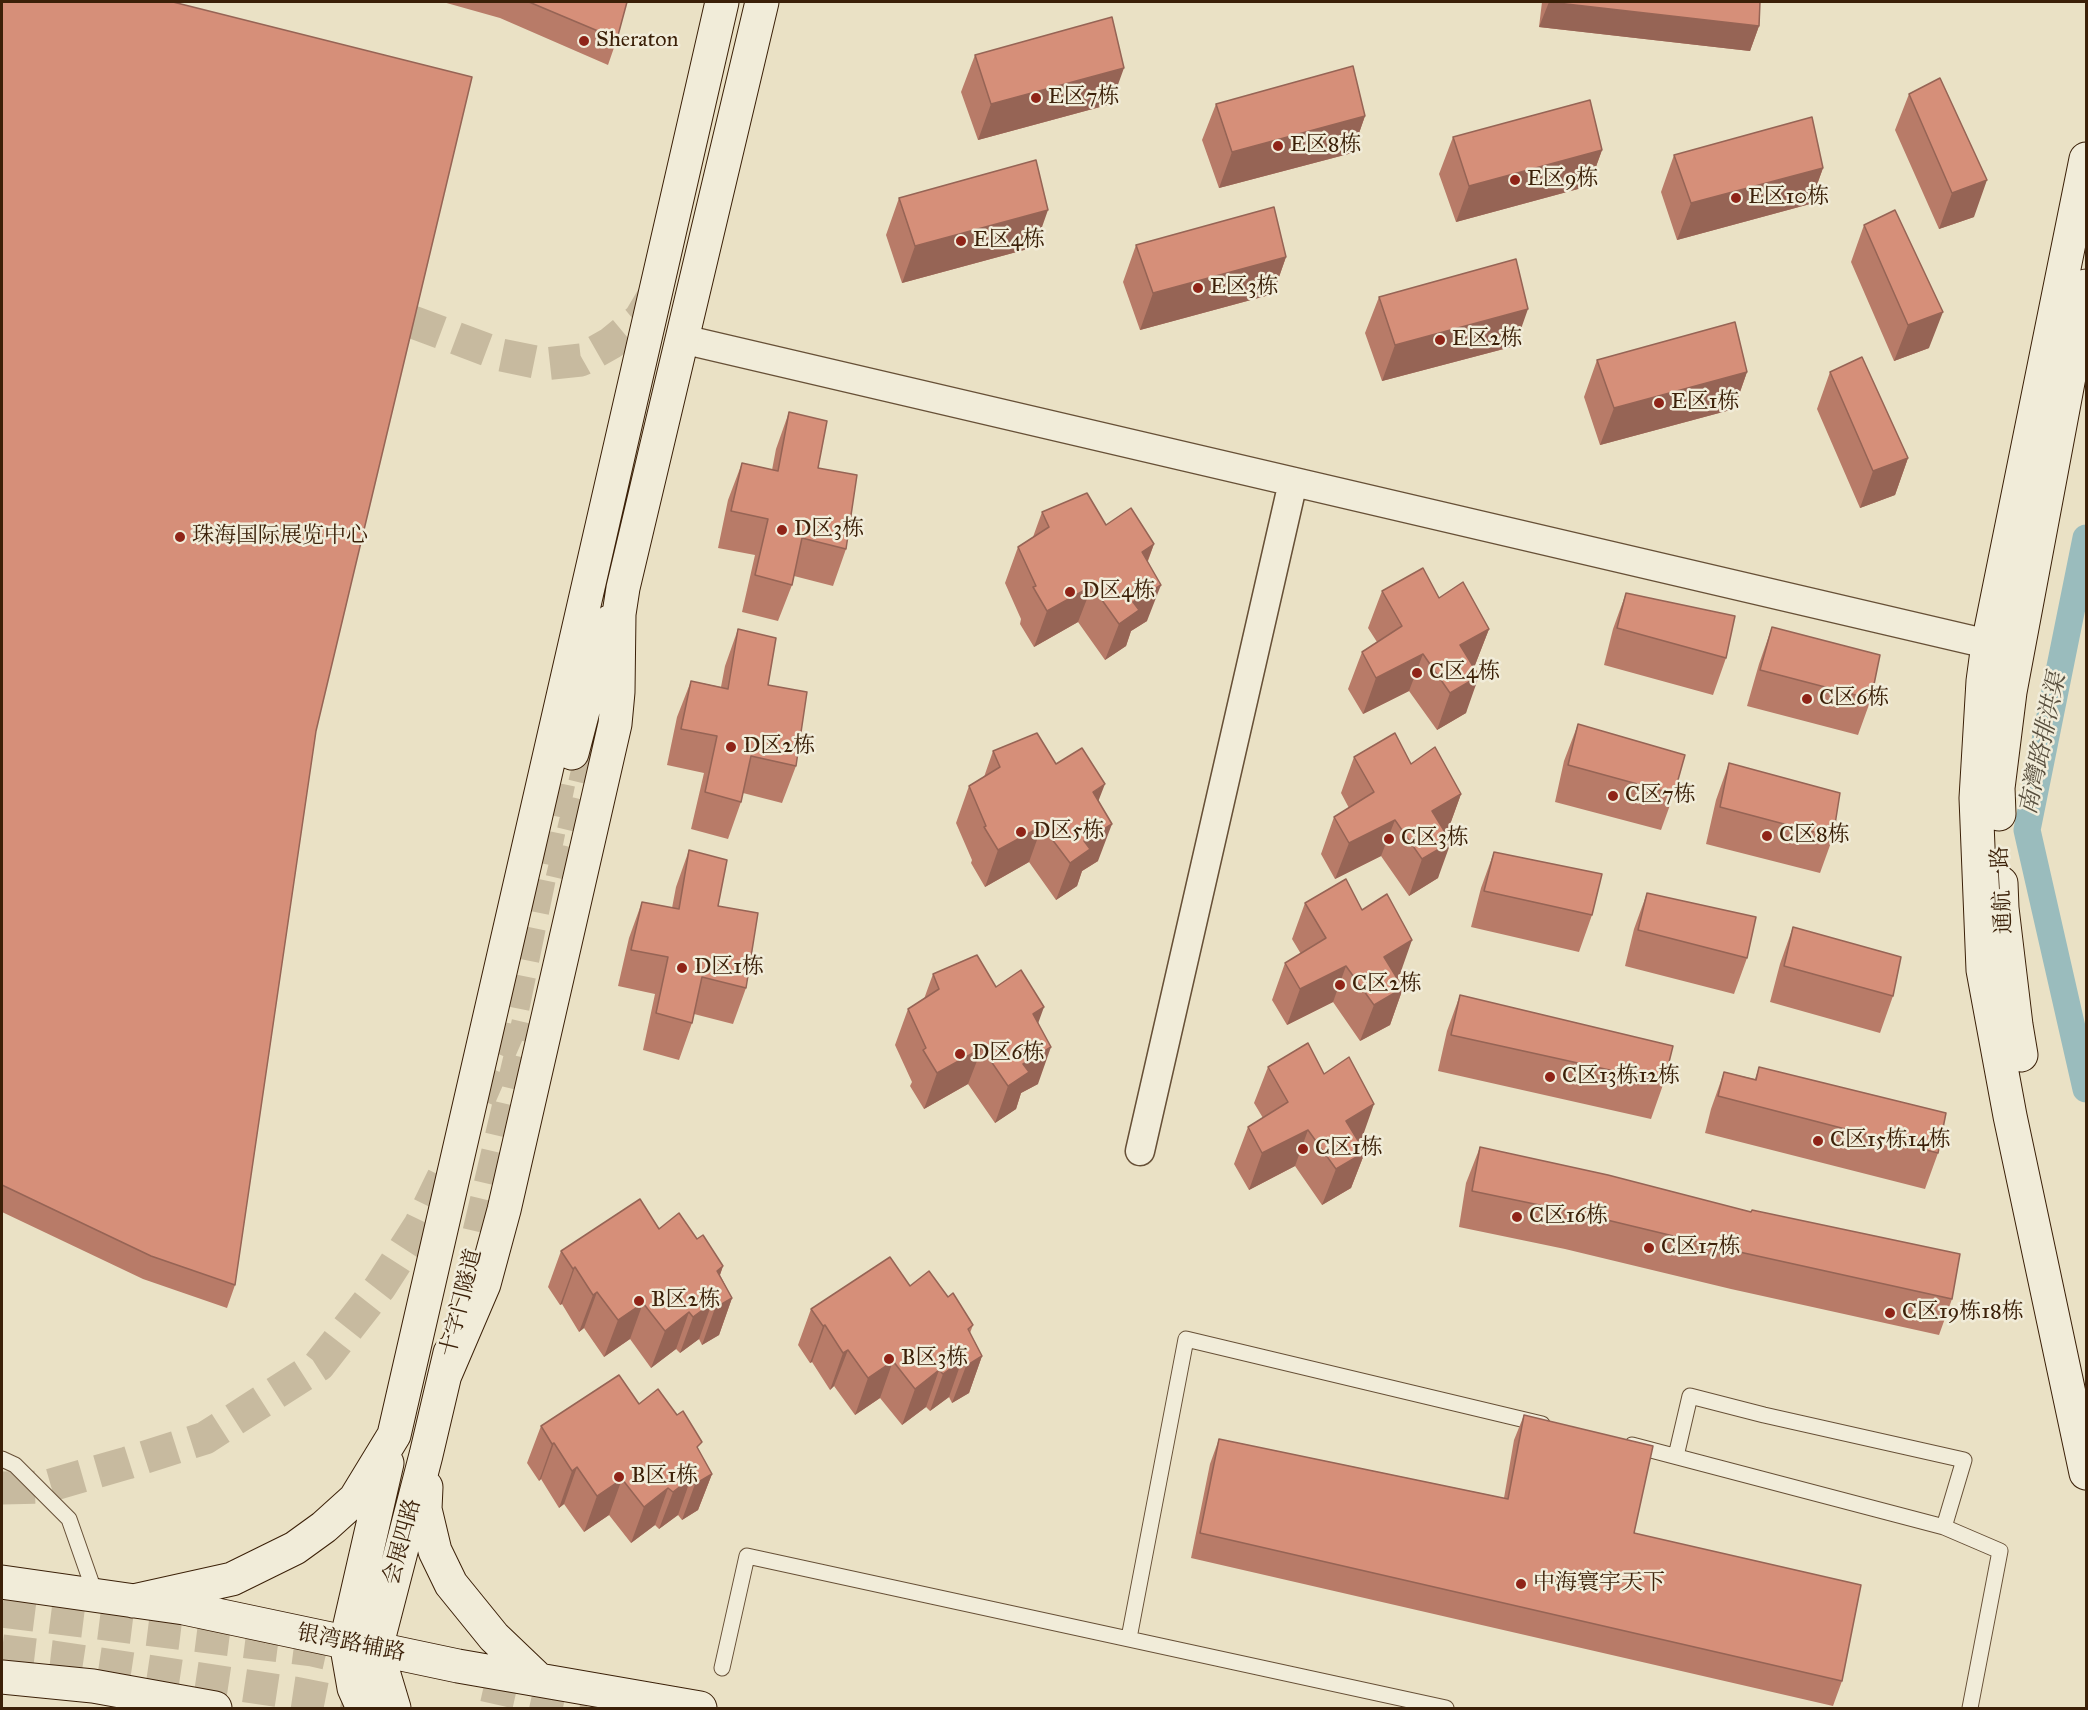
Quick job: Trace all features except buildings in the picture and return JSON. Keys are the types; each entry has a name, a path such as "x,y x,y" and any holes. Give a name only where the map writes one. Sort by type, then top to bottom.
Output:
{"main road":[{"name":"会展四路","path":"394,1708 361,1645 394,1435 722,2"},
{"path":"445,1375 480,1293 495,1248 615,724 618,692 619,614 623,588 762,2"},
{"path":"2086,159 1988,644 1983,681 1976,798 1983,970 2010,1116 2086,1473"},
{"name":"通航一路","path":"2086,286 2010,692 1998,788 2002,908 2016,1025 2086,1387"},
{"path":"445,1375 443,1311 447,1251 596,661 623,588"},
{"name":"十字门隧道","path":"445,1375 479,1232"},
{"name":"会展四路","path":"361,1645 426,1455 445,1375"},
{"path":"133,1601 232,1579 295,1548 324,1527 355,1499 394,1435"},
{"path":"426,1455 425,1509 435,1551 451,1584 494,1637 539,1680"},
{"name":"银湾路辅路","path":"2,1582 184,1608 458,1666 700,1708"},
{"path":"361,1645 354,1688 363,1708"},
{"path":"2,1677 93,1686 215,1708"}],"street":[{"path":"682,339 1988,644"},
{"path":"1140,1151 1293,482"}],"lane":[{"path":"1129,1638 1186,1339 1559,1428"},
{"path":"1676,1456 1690,1396 1964,1460 1944,1527"},
{"path":"1617,1442 1944,1527 2000,1551 1970,1708"},
{"path":"2,1459 15,1465 69,1519 96,1596"},
{"path":"722,1668 747,1556 1446,1708"}],"waterway":[{"name":"南灣路排洪渠","path":"2086,538 2027,830 2086,1089"}],"tunnel":[{"path":"410,321 501,355 545,364 581,360 611,343 640,319 656,292"},
{"path":"562,879 595,740"},
{"path":"479,1099 508,1032 561,772"},
{"path":"479,1232 528,1023"},
{"path":"2,1488 44,1487 205,1438 319,1365 380,1287 420,1225 449,1165"},
{"path":"2,1611 312,1650 339,1656"},
{"path":"2,1651 294,1693 371,1708"},
{"path":"484,1685 587,1708"}],"place":[{"name":"Sheraton","path":"584,41"},
{"name":"E区7栋","path":"1036,98"},
{"name":"E区8栋","path":"1278,146"},
{"name":"E区9栋","path":"1515,180"},
{"name":"E区10栋","path":"1736,198"},
{"name":"E区4栋","path":"961,241"},
{"name":"E区3栋","path":"1198,288"},
{"name":"E区2栋","path":"1440,340"},
{"name":"E区1栋","path":"1659,403"},
{"name":"D区3栋","path":"782,530"},
{"name":"珠海国际展览中心","path":"180,537"},
{"name":"D区4栋","path":"1070,592"},
{"name":"C区4栋","path":"1417,673"},
{"name":"C区6栋","path":"1807,699"},
{"name":"D区2栋","path":"731,747"},
{"name":"C区7栋","path":"1613,796"},
{"name":"D区5栋","path":"1021,832"},
{"name":"C区8栋","path":"1767,836"},
{"name":"C区3栋","path":"1389,839"},
{"name":"D区1栋","path":"682,968"},
{"name":"C区2栋","path":"1340,985"},
{"name":"D区6栋","path":"960,1054"},
{"name":"C区13栋12栋","path":"1550,1077"},
{"name":"C区15栋14栋","path":"1818,1141"},
{"name":"C区1栋","path":"1303,1149"},
{"name":"C区16栋","path":"1517,1217"},
{"name":"C区17栋","path":"1649,1248"},
{"name":"B区2栋","path":"639,1301"},
{"name":"C区19栋18栋","path":"1890,1313"},
{"name":"B区3栋","path":"889,1359"},
{"name":"B区1栋","path":"619,1477"},
{"name":"中海寰宇天下","path":"1521,1584"}]}
